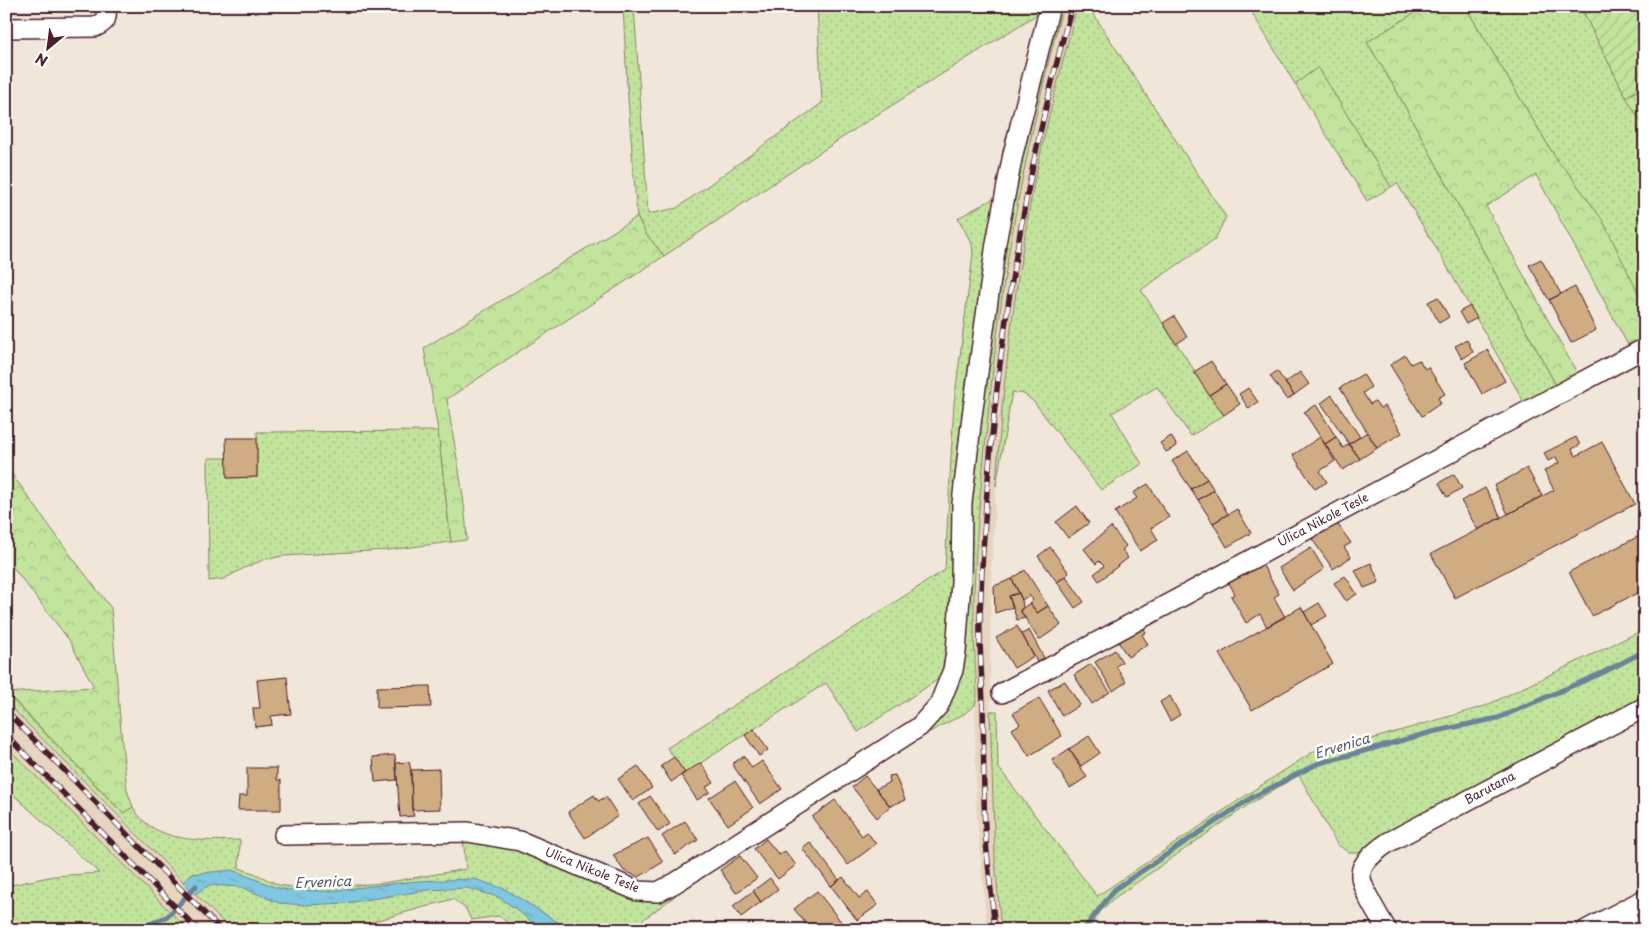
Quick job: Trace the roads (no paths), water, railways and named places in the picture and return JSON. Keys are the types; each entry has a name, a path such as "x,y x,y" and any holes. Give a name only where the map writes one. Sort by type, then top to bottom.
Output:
{"street":[{"name":"Ulica Nikole Tesle","path":"284,835 468,832 520,841 638,891 658,892 919,727 939,705 953,670 961,583 962,503 996,243 1013,154 1050,6"},
{"path":"6,28 95,27 102,24 107,12"},
{"name":"Ulica Nikole Tesle","path":"1002,693 1645,348"},
{"name":"Barutana","path":"1387,930 1365,890 1360,874 1364,865 1376,852 1389,842 1645,707"},
{"path":"1586,930 1645,899"},
{"path":"1623,911 1633,930"}],"water":[{"path":"232,870 275,887 288,890 328,891 417,881 474,879 505,889 568,930 541,930 498,897 467,888 428,890 346,903 304,905 279,903 241,887 209,885 195,894 183,882 191,874"}],"waterway":[{"name":"Ervenica","path":"1083,930 1115,889 1251,798 1317,764 1432,732 1498,718 1602,673 1645,651"},
{"name":"Ervenica","path":"43,930 63,927 137,930 168,916 196,886"}],"railway":[{"path":"995,930 985,827 980,638 989,462 997,385 1020,232 1052,81 1072,6"},
{"path":"6,711 221,930"},
{"path":"6,735 198,930"}]}
